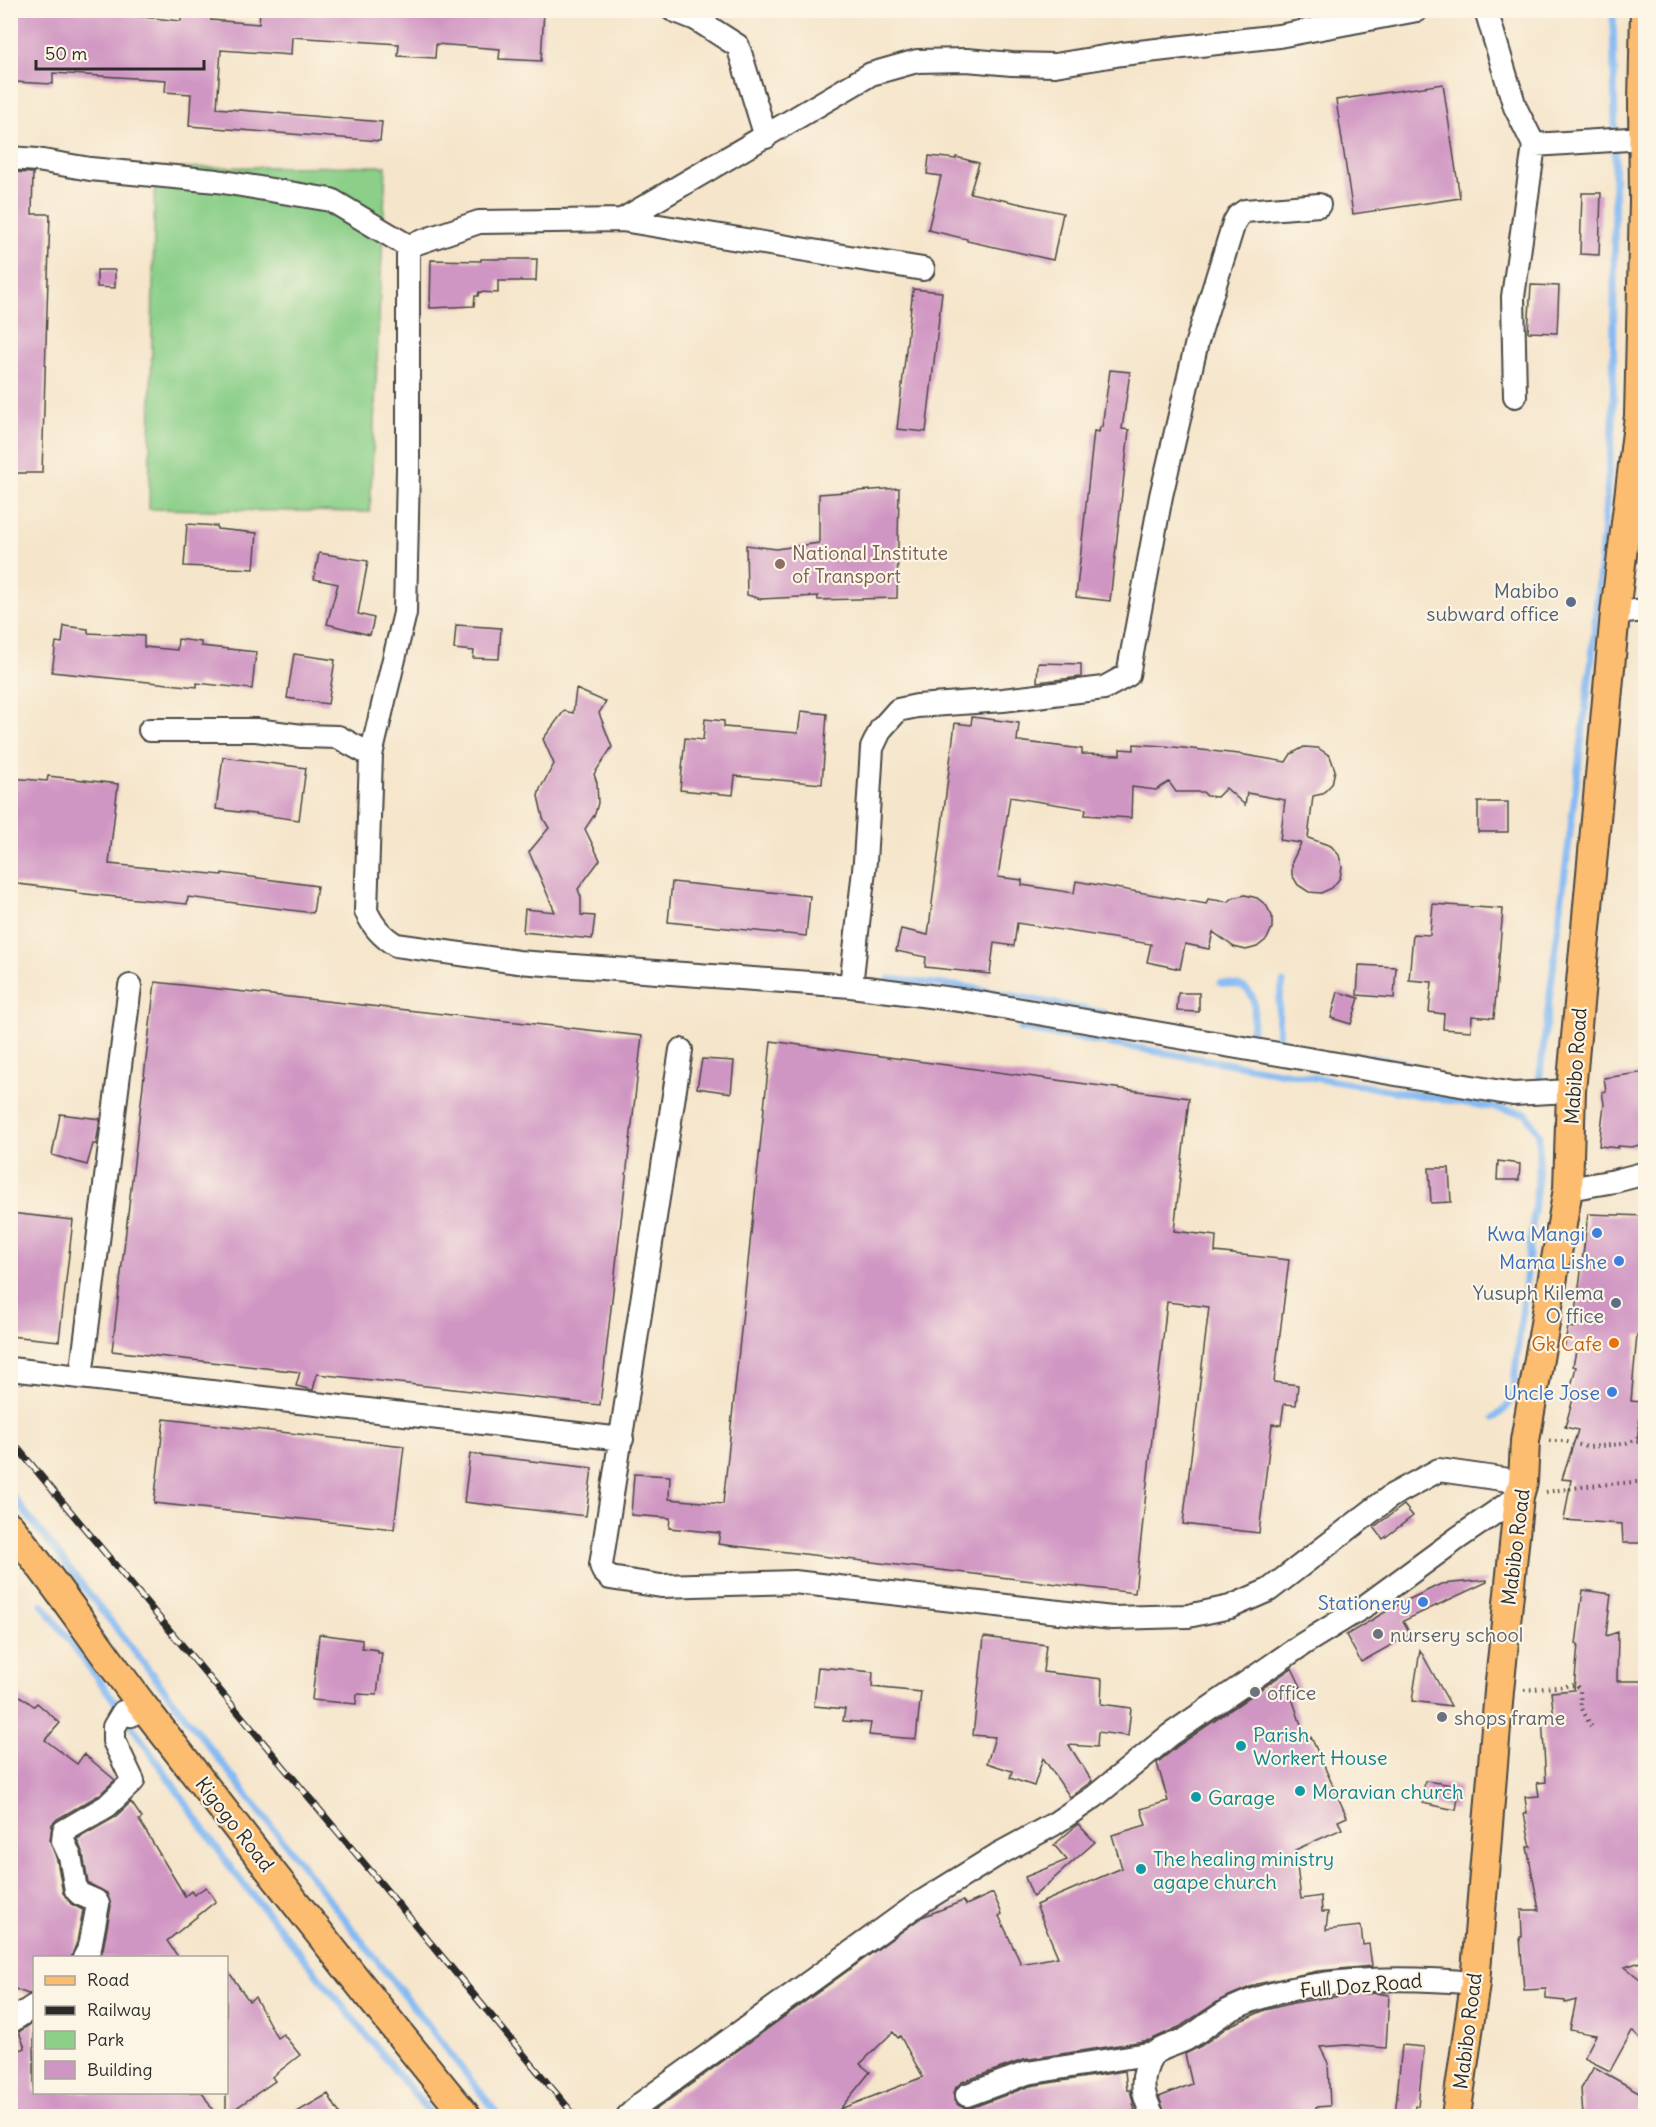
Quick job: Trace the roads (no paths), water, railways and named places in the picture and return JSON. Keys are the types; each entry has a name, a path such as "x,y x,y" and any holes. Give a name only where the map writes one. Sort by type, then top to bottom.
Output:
{"main road":[{"name":"Mabibo Road","path":"1456,2116 1474,1983 1499,1691 1526,1441 1568,1189 1571,1091 1615,613 1639,416 1645,201 1643,102 1645,10"},
{"name":"Kigogo Road","path":"10,1527 54,1581 142,1704 391,2025 466,2116"}],"street":[{"path":"673,10 696,19 738,45 766,137"},
{"path":"622,220 871,74 917,61 967,60 1055,65 1122,54 1279,36 1417,10"},
{"path":"1486,10 1515,107 1534,145 1513,297 1515,396"},
{"path":"1534,145 1644,138"},
{"path":"10,158 90,169 217,181 331,200 408,246 479,222 622,220 923,269"},
{"path":"851,986 865,861 872,748 881,729 898,710 917,706 1003,700 1104,688 1128,675 1161,496 1197,342 1234,222 1245,211 1319,205"},
{"path":"408,246 408,469 405,612 371,755 366,911 373,925 383,937 396,945 518,962 851,986 969,1001 1513,1094 1571,1091"},
{"path":"1615,613 1646,610"},
{"path":"150,730 256,730 302,736 338,737 371,755"},
{"path":"81,1377 130,986"},
{"path":"681,1050 601,1565 603,1572 610,1578 661,1586 794,1582 1112,1618 1188,1616 1230,1606 1269,1590 1391,1496 1439,1470 1521,1489"},
{"path":"1568,1189 1646,1173"},
{"path":"10,1369 622,1439"},
{"path":"628,2116 918,1904 1078,1808 1170,1735 1303,1644 1368,1604 1521,1489"},
{"path":"85,1956 90,1947 98,1904 76,1890 70,1856 63,1840 64,1831 107,1806 133,1781 114,1741 114,1727 123,1712 131,1716 142,1704"},
{"name":"Full Doz Road","path":"967,2095 1027,2073 1154,2053 1186,2039 1233,2008 1257,1998 1300,1988 1360,1981 1434,1979 1474,1983"},
{"path":"10,2022 33,2007"},
{"path":"1153,2116 1143,2095 1142,2083 1148,2063 1154,2053"}],"waterway":[{"path":"1538,1090 1592,656 1613,425 1615,139 1613,10"},
{"path":"889,979 966,987 1104,1013"},
{"path":"1221,983 1240,986 1252,995 1254,1018 1250,1041 1244,1040"},
{"path":"1283,983 1279,1001 1278,1045 1284,1046"},
{"path":"1021,1029 1526,1113 1539,1134 1539,1168 1512,1400 1494,1418"},
{"path":"1351,1055 1400,1062 1417,1067"},
{"path":"10,1493 499,2116"},
{"path":"42,1604 121,1710"},
{"path":"127,1719 233,1871 432,2116"}],"railway":[{"path":"10,1439 575,2116"}],"place":[{"name":"National Institute of Transport","path":"780,564"},
{"name":"Mabibo subward office","path":"1571,602"},
{"name":"Kwa Mangi","path":"1597,1233"},
{"name":"Mama Lishe","path":"1619,1261"},
{"name":"Yusuph Kilema O ffice","path":"1616,1303"},
{"name":"Gk Cafe","path":"1614,1343"},
{"name":"Uncle Jose","path":"1612,1392"},
{"name":"Stationery","path":"1423,1602"},
{"name":"nursery school","path":"1378,1634"},
{"name":"office","path":"1255,1692"},
{"name":"shops frame","path":"1442,1717"},
{"name":"Parish Workert House","path":"1241,1746"},
{"name":"Moravian church","path":"1300,1791"},
{"name":"Garage","path":"1196,1797"},
{"name":"The healing ministry agape church","path":"1141,1869"}]}
